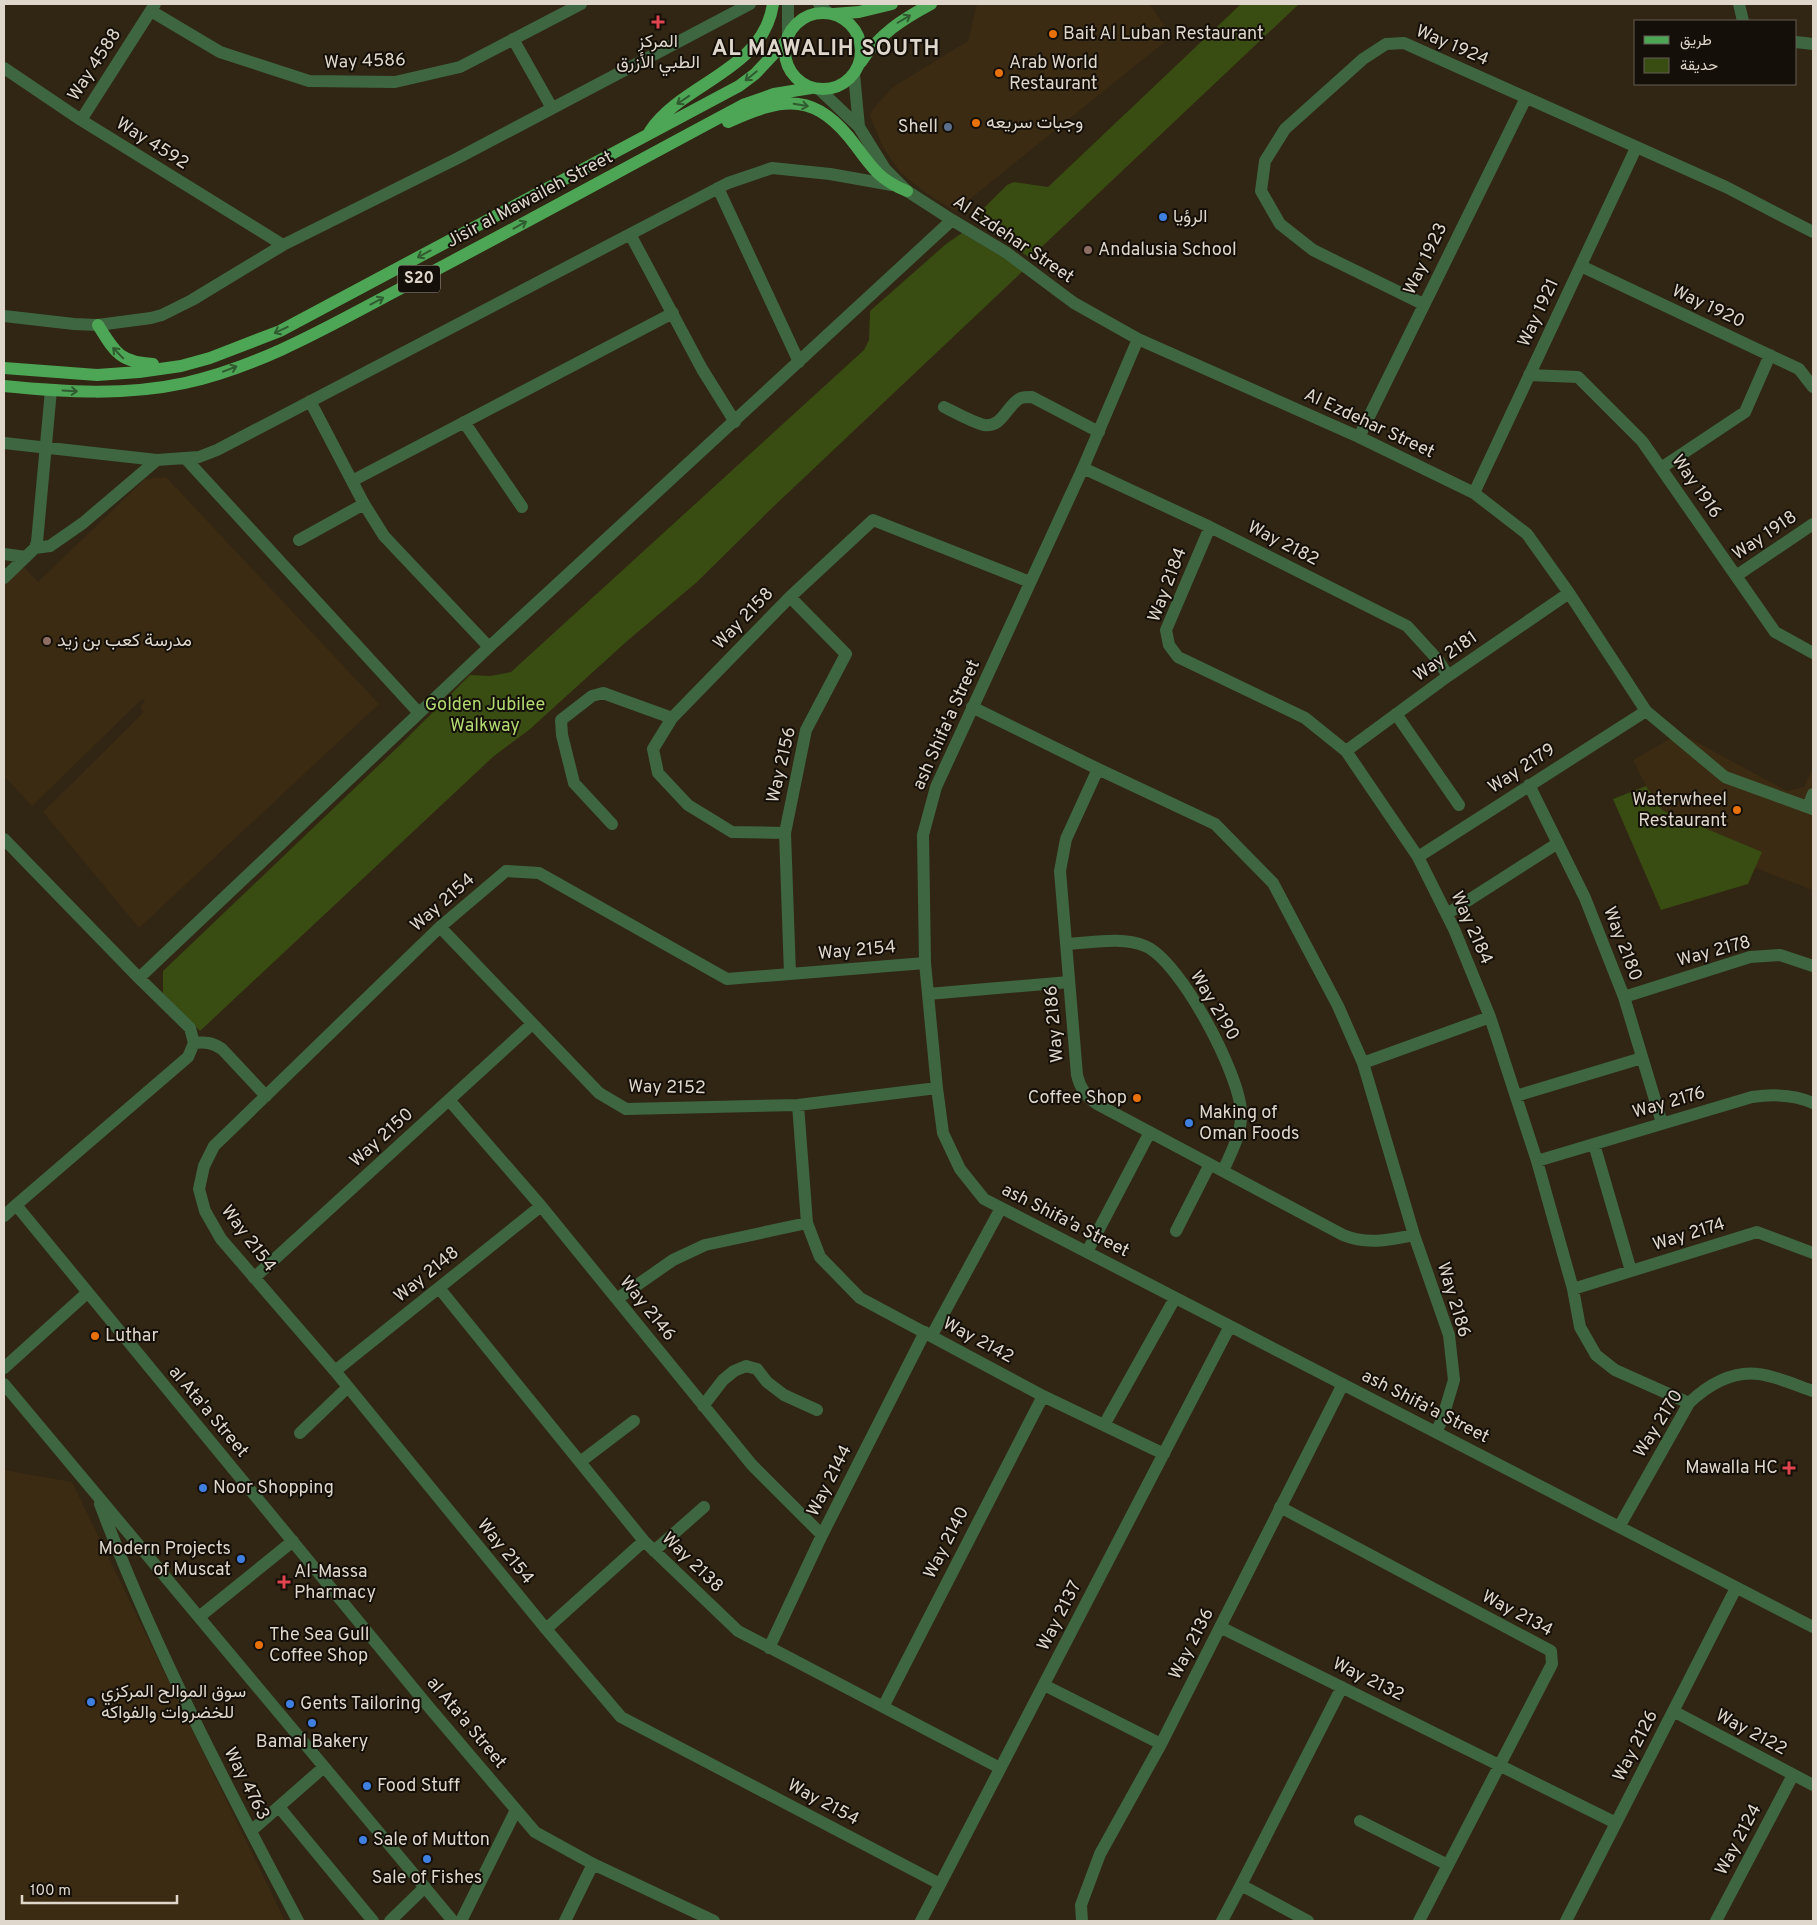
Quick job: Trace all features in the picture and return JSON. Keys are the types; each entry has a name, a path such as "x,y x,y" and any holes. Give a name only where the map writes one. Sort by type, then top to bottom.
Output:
{"main road":[{"path":"647,134 666,111 742,59 762,34 768,23 773,4"},
{"name":"S20","path":"787,38 795,24 805,16 816,13 859,12 892,4"},
{"name":"S20","path":"816,89 833,88 845,83 884,33 931,4"},
{"path":"830,13 842,18 851,25 857,34 861,44 861,55 856,70"},
{"path":"787,38 784,53 790,70 801,83 816,89"},
{"name":"Jisir al Mawaileh Street","path":"4,368 97,375 139,372 181,366 210,358 280,331 739,86 755,74 787,38"},
{"name":"Jisir al Mawaileh Street","path":"4,386 98,392 142,390 184,383 214,375 289,347 743,105 774,94 816,89"},
{"path":"656,151 684,142 760,108 787,103 804,105 820,110 834,120 879,176 892,185 907,191"},
{"path":"98,325 117,353 125,359 138,364 181,366"}],"street":[{"name":"Way 4586","path":"153,7 220,52 309,81 395,82 460,67 580,4"},
{"path":"4,316 98,325 162,315 192,300 283,245 458,158 750,4"},
{"path":"787,38 788,4"},
{"path":"819,4 830,13"},
{"path":"1739,4 1743,20"},
{"name":"Way 4588","path":"81,120 153,7"},
{"path":"513,39 552,108"},
{"path":"1797,42 1813,44"},
{"name":"Way 1924","path":"1423,304 1313,250 1280,224 1261,191 1265,161 1284,129 1363,59 1386,44 1404,43 1726,187 1813,232"},
{"name":"Way 4592","path":"4,68 81,120 283,245"},
{"name":"Al Ezdehar Street","path":"856,70 859,127"},
{"name":"Al Ezdehar Street","path":"816,89 859,127 885,169 907,191 1007,253 1074,303 1138,339 1359,437 1474,493 1527,534 1569,593 1646,711 1724,777 1811,808"},
{"name":"Way 1923","path":"1359,437 1526,98"},
{"name":"Way 1921","path":"1474,493 1636,148"},
{"path":"4,443 156,460 199,456 218,450 728,183 772,168 830,174 892,185"},
{"path":"718,188 799,362"},
{"path":"139,978 489,647 952,220"},
{"path":"630,234 702,369 735,422"},
{"name":"Way 1920","path":"1581,266 1799,369 1813,387"},
{"path":"352,481 673,313"},
{"name":"ash Shifa'a Street","path":"1138,339 1084,468 936,787 923,835 925,963 937,1088 943,1133 960,1169 984,1199 1813,1627"},
{"path":"1661,468 1745,412 1770,356"},
{"name":"Way 1916","path":"1530,375 1578,377 1642,441 1775,632 1813,653"},
{"path":"4,578 30,552 38,534 50,390"},
{"path":"944,407 985,425 995,423 1005,415 1014,402 1021,398 1032,397 1099,432"},
{"path":"310,401 364,504 392,546 489,647"},
{"path":"464,422 522,507"},
{"path":"186,458 419,713"},
{"path":"4,554 30,552 50,546 83,523 156,460"},
{"name":"Way 2182","path":"1084,468 1210,527 1407,626 1438,660 1448,676"},
{"path":"299,540 364,504"},
{"name":"Way 2158","path":"785,833 732,832 688,804 658,773 653,749 672,718 790,597 872,520 1030,582"},
{"name":"Way 1918","path":"1736,576 1813,524"},
{"name":"Way 2184","path":"1210,527 1166,630 1169,645 1178,657 1305,718 1346,751 1418,857 1447,914 1490,1017 1537,1161 1573,1290 1580,1327 1596,1355 1615,1370 1689,1403"},
{"name":"Way 2181","path":"1346,751 1448,676 1569,593"},
{"name":"Way 2156","path":"790,597 846,654 806,730 785,833 790,974"},
{"path":"612,824 574,783 562,735 561,720 592,696 603,693 672,718"},
{"name":"Way 2186","path":"972,707 1215,824 1273,883 1338,1006 1363,1063 1414,1235 1449,1335 1454,1380 1442,1420 1436,1432"},
{"name":"Way 2179","path":"1418,857 1646,711"},
{"path":"1396,714 1460,805"},
{"name":"Way 2186","path":"1098,769 1066,839 1061,860 1061,882 1077,1075 1086,1095 1097,1104 1350,1238 1372,1242 1414,1235"},
{"name":"Way 2180","path":"1529,785 1585,898 1624,996 1662,1123"},
{"path":"1811,808 1813,794"},
{"path":"4,839 190,1028 194,1043 188,1057 4,1216"},
{"path":"1447,914 1558,843"},
{"name":"Way 2154","path":"925,963 727,980 539,873 506,871 440,927 214,1146 204,1166 199,1189 205,1212 221,1239 335,1371 546,1629 621,1717 940,1884"},
{"name":"Way 2152","path":"440,927 599,1093 626,1109 798,1105 937,1088"},
{"name":"Way 2190","path":"1066,944 1129,941 1147,946 1159,955 1191,994 1223,1055 1240,1097 1242,1115 1240,1132 1223,1171"},
{"name":"Way 2178","path":"1624,996 1750,957 1780,955 1813,966"},
{"path":"928,994 1069,982"},
{"path":"1363,1063 1490,1017"},
{"name":"Way 2150","path":"254,1278 532,1024"},
{"path":"194,1043 206,1042 222,1049 266,1096"},
{"path":"1516,1096 1642,1058"},
{"name":"Way 2176","path":"1537,1161 1752,1097 1776,1094 1804,1099 1813,1103"},
{"name":"Way 2146","path":"449,1100 541,1206 752,1465 822,1535"},
{"name":"Way 2142","path":"798,1105 806,1223 820,1257 860,1298 1043,1396 1164,1454"},
{"path":"1086,1252 1150,1132"},
{"path":"1594,1144 1631,1271"},
{"path":"1176,1231 1210,1164"},
{"name":"al Ata'a Street","path":"16,1205 293,1542 535,1832 593,1864 714,1921"},
{"name":"Way 2148","path":"335,1371 541,1206"},
{"name":"Way 2144","path":"769,1648 822,1535 928,1334 1001,1208"},
{"path":"617,1299 673,1260 705,1245 806,1223"},
{"name":"Way 2174","path":"1573,1290 1757,1232 1813,1253"},
{"name":"Way 2138","path":"439,1288 644,1541 738,1631 1000,1768"},
{"path":"4,1368 87,1293"},
{"path":"1104,1425 1175,1298"},
{"name":"Way 2137","path":"921,1921 1230,1326"},
{"path":"703,1406 723,1380 734,1371 746,1366 757,1369 767,1382 784,1395 817,1410"},
{"name":"Way 2170","path":"1619,1527 1689,1403 1701,1391 1733,1375 1758,1374 1813,1391"},
{"path":"4,1384 453,1921"},
{"name":"Way 2136","path":"1082,1921 1081,1905 1100,1854 1161,1744 1343,1384"},
{"path":"300,1433 348,1387"},
{"name":"Way 2140","path":"883,1707 1043,1396"},
{"path":"580,1462 634,1421"},
{"name":"Way 4763","path":"96,1494 118,1554 155,1638 250,1831 298,1921"},
{"path":"654,1551 704,1507"},
{"name":"Way 2134","path":"1280,1507 1551,1651 1552,1664 1419,1921"},
{"path":"546,1629 644,1541"},
{"path":"199,1617 293,1542"},
{"name":"Way 2126","path":"1566,1921 1736,1588"},
{"name":"Way 2132","path":"1220,1627 1616,1824"},
{"path":"1044,1684 1161,1744"},
{"path":"1222,1921 1342,1687"},
{"name":"Way 2122","path":"1673,1711 1813,1785"},
{"path":"250,1831 324,1767"},
{"name":"Way 2124","path":"1716,1921 1793,1775"},
{"path":"279,1806 373,1921"},
{"path":"461,1921 516,1810"},
{"path":"1360,1821 1448,1865"},
{"path":"565,1921 593,1864"},
{"path":"1240,1886 1308,1921"},
{"path":"390,1921 425,1887"}],"shaded area":[{"path":"977,4 1149,4 1172,36 955,211 926,193 900,172 883,147 870,116 873,109 893,87 968,41"},
{"path":"166,477 379,704 139,928 43,812 144,712 140,707 145,701 142,699 32,806 4,776 4,584 23,566 38,582 145,479"},
{"path":"1680,733 1787,791 1804,787 1813,768 1813,890 1755,868 1761,852 1662,810 1646,786 1633,760"},
{"name":"سوق الموالح المركزي للخضروات والفواكه","path":"4,1470 72,1482 285,1921 4,1921"}],"green space":[{"path":"1241,4 1299,4 1030,258 985,228 981,218 984,208 1007,185 1014,182 1048,187"},
{"name":"Golden Jubilee Walkway","path":"962,233 1024,270 772,508 697,582 626,642 529,730 494,756 200,1031 163,993 163,971 401,744 470,675 490,676 511,672 864,350 869,340 870,311 946,244"},
{"path":"1646,786 1662,810 1762,852 1748,884 1661,910 1613,799"}],"place":[{"name":"المركز الطبي الأزرق","path":"658,22"},
{"name":"Bait Al Luban Restaurant","path":"1053,34"},
{"name":"Arab World Restaurant","path":"999,73"},
{"name":"وجبات سريعه","path":"976,123"},
{"name":"Shell","path":"948,127"},
{"name":"الرؤيا","path":"1163,217"},
{"name":"Andalusia School","path":"1088,250"},
{"name":"مدرسة كعب بن زيد","path":"47,641"},
{"name":"Waterwheel Restaurant","path":"1737,810"},
{"name":"Coffee Shop","path":"1137,1098"},
{"name":"Making of Oman Foods","path":"1189,1123"},
{"name":"Luthar","path":"95,1336"},
{"name":"Mawalla HC","path":"1789,1468"},
{"name":"Noor Shopping","path":"203,1488"},
{"name":"Modern Projects of Muscat","path":"241,1559"},
{"name":"Al-Massa Pharmacy","path":"284,1582"},
{"name":"The Sea Gull Coffee Shop","path":"259,1645"},
{"name":"سوق الموالح المركزي للخضروات والفواكه","path":"91,1702"},
{"name":"Gents Tailoring","path":"290,1704"},
{"name":"Bamal Bakery","path":"312,1723"},
{"name":"Food Stuff","path":"367,1786"},
{"name":"Sale of Mutton","path":"363,1840"},
{"name":"Sale of Fishes","path":"427,1859"}],"district":[{"name":"AL MAWALIH SOUTH","path":"826,49"}]}
